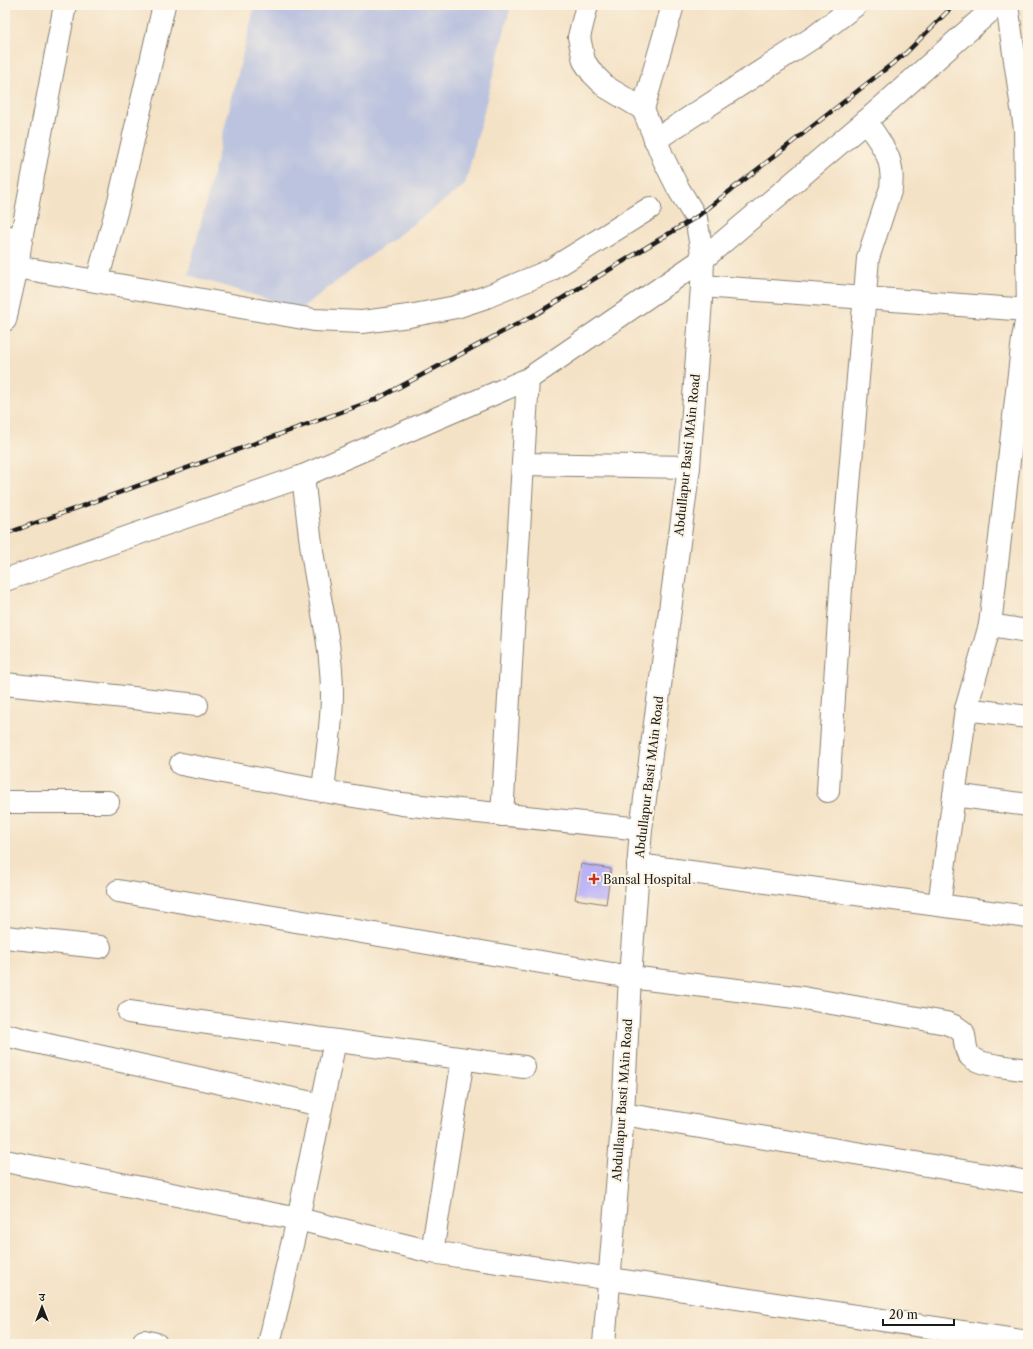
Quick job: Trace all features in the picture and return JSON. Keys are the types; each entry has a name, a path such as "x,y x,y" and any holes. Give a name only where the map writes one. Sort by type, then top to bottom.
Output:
{"street":[{"path":"5,320 17,267 13,238 64,5"},
{"path":"97,281 119,201 164,5"},
{"path":"587,5 579,37 584,61 592,73 606,87 643,109 673,5"},
{"path":"655,140 814,37 856,5"},
{"path":"5,580 303,476 528,379 703,259 866,121 997,5"},
{"path":"939,905 966,709 990,625 1020,441 1028,310 1025,129 1007,5"},
{"name":"Abdullapur Basti MAin Road","path":"604,1344 623,1114 630,977 638,865 689,467 703,259 696,218 678,188 655,140 643,109"},
{"path":"828,791 843,557 868,258 891,188 892,178 888,156 866,121"},
{"path":"17,267 314,320 362,322 409,316 456,307 486,298 549,271 650,208"},
{"path":"702,286 1028,310"},
{"path":"502,815 528,379"},
{"path":"523,464 689,467"},
{"path":"303,476 314,565 330,652 332,674 330,723 323,791"},
{"path":"990,625 1028,631"},
{"path":"5,684 197,705"},
{"path":"966,709 1028,717"},
{"path":"181,764 323,791 402,804 642,828"},
{"path":"954,795 1028,805"},
{"path":"5,802 108,802"},
{"path":"638,865 1028,917"},
{"path":"118,891 630,977 803,998 946,1023 963,1032 968,1055 973,1060 991,1065 1028,1070"},
{"path":"5,937 100,947"},
{"path":"128,1012 524,1067"},
{"path":"5,1035 321,1105"},
{"path":"270,1344 335,1041"},
{"path":"432,1252 463,1059"},
{"path":"623,1114 1028,1182"},
{"path":"5,1161 298,1219 432,1252 1028,1342"}],"shaded area":[{"path":"255,5 511,5 465,185 300,309 188,275"}],"building":[{"path":"581,864 611,869 606,904 575,899"}],"railway":[{"path":"5,534 377,399 538,313 698,216 906,53 954,5"}],"place":[{"name":"Bansal Hospital","path":"594,879"}]}
